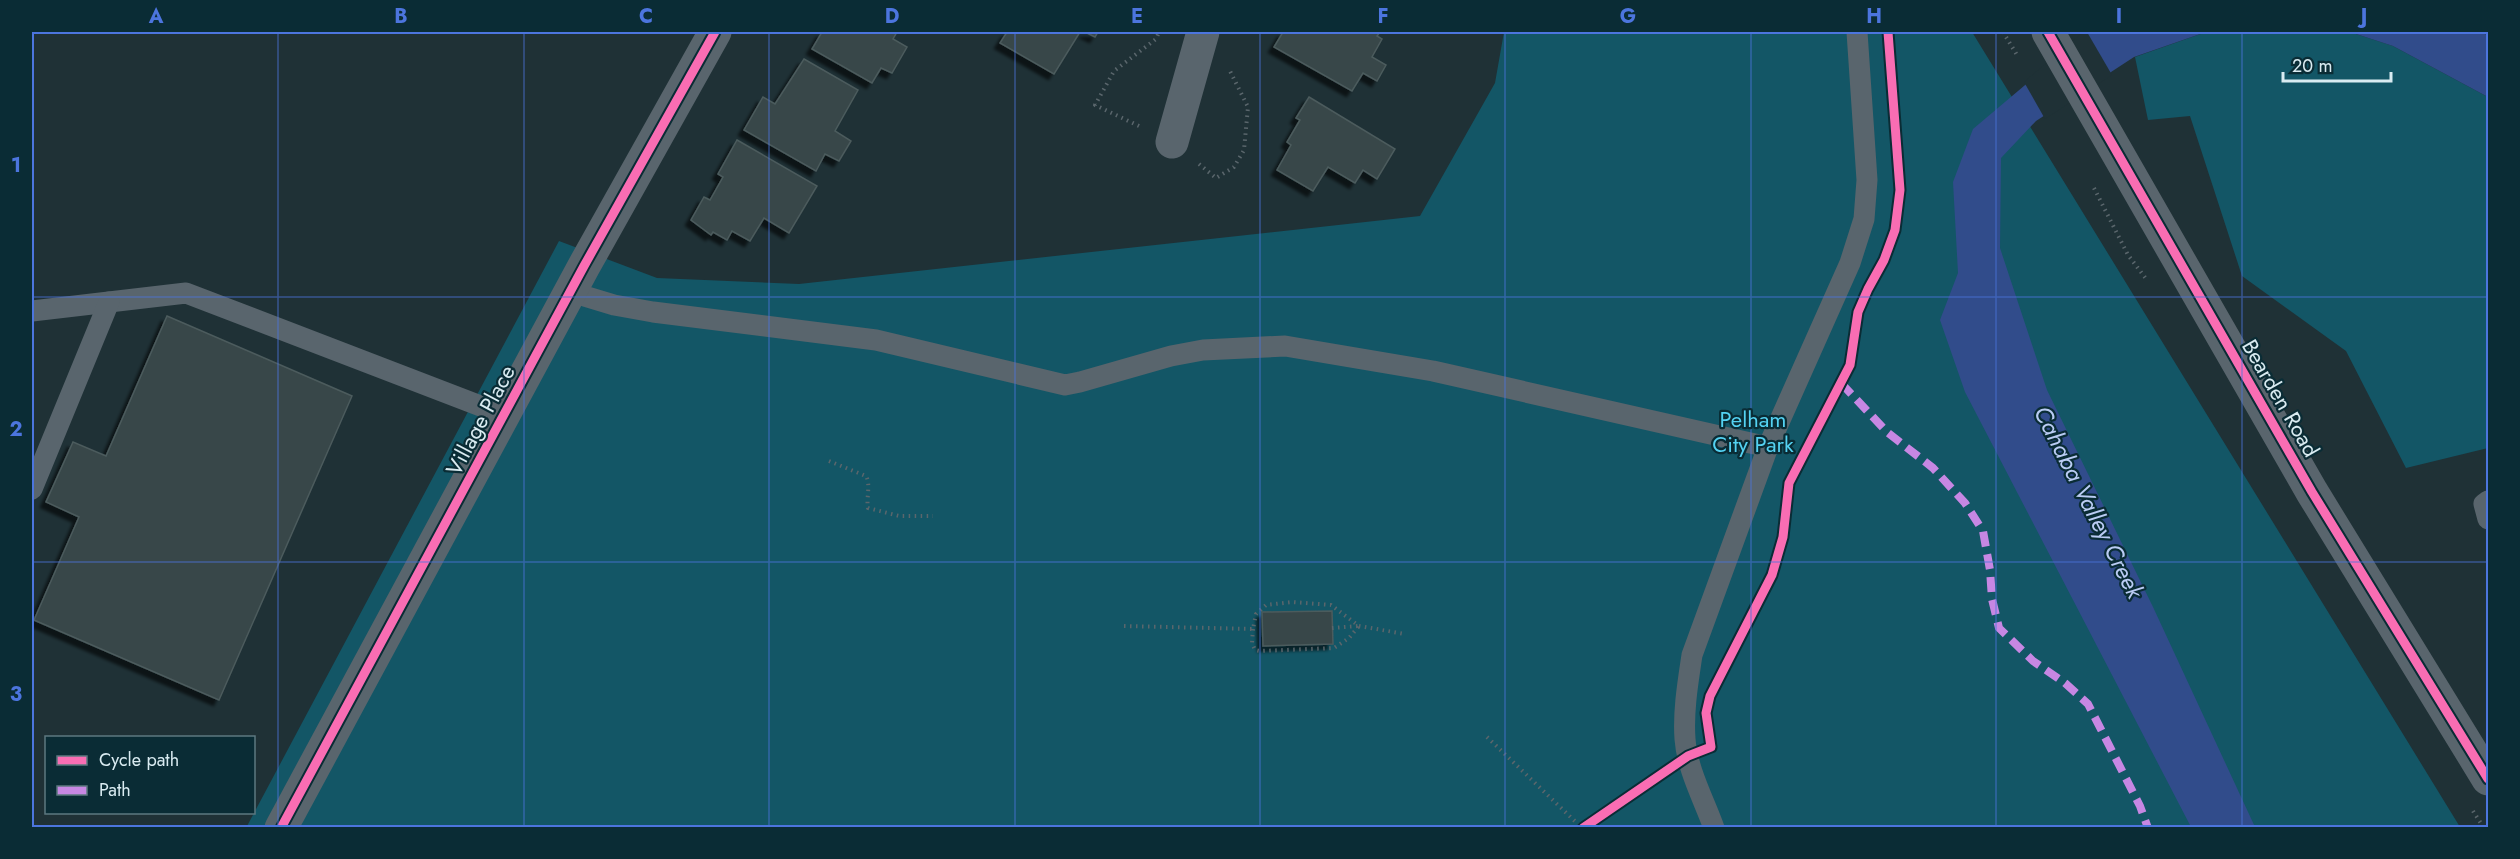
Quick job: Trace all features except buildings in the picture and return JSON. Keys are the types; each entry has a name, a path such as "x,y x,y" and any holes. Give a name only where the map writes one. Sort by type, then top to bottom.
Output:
{"street":[{"name":"Village Place","path":"281,828 571,292 715,32"},
{"path":"1172,142 1203,32"},
{"name":"Bearden Road","path":"2048,32 2312,492 2488,779"}],"lane":[{"path":"1714,828 1688,756 1685,739 1687,688 1692,655 1768,447 1850,262 1864,219 1867,180 1857,32"},
{"path":"571,292 614,306 876,340 1065,385 1171,356 1203,350 1285,346 1433,371 1768,447"},
{"path":"32,311 186,293 504,415"},
{"path":"32,489 110,302"},
{"path":"2488,501 2484,504 2488,519"}],"path":[{"path":"829,461 866,476 869,482 866,498 868,508 899,516 933,516"},
{"path":"1292,602 1331,605 1359,626 1349,638 1334,648 1271,651 1255,650 1252,643 1256,614 1266,605 1292,602"},
{"path":"1124,626 1253,629"},
{"path":"1332,628 1359,626 1405,634"},
{"path":"1487,737 1582,828"}],"green space":[{"name":"Pelham City Park","path":"1504,32 1972,32 2460,827 246,828 559,241 657,278 799,284 1420,216 1495,83"},
{"path":"2206,32 2350,32 2393,46 2488,97 2488,448 2406,468 2346,351 2242,276 2190,116 2148,120 2135,57"}],"water":[{"name":"Cahaba Valley Creek","path":"2088,32 2206,32 2134,57 2036,121 2001,158 2000,248 2047,390 2153,607 2255,827 2191,827 1965,392 1940,320 1958,273 1953,182 1973,129"},
{"path":"2350,32 2478,32 2488,35 2488,97 2393,46"}],"pier":[{"path":"2083,32 2087,32 2112,75 2045,119 2024,82"}],"marked path":[{"path":"1841,383 1887,432 1933,468 1965,503 1983,531 1990,570 1992,599 1999,628 2033,661 2065,683 2088,704 2140,806 2148,828"}],"cycle path":[{"path":"281,828 584,266 715,32"},
{"path":"1583,828 1688,756 1711,747 1706,713 1710,696 1772,575 1783,537 1789,483 1850,365 1858,312 1884,260 1895,230 1900,190 1888,32"},
{"path":"2048,32 2312,492 2488,779"}]}
